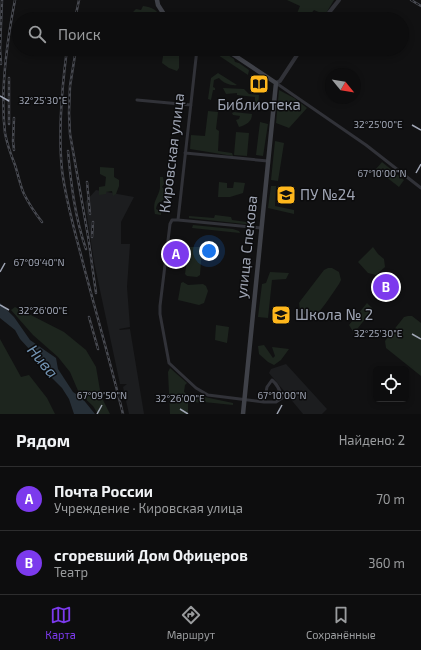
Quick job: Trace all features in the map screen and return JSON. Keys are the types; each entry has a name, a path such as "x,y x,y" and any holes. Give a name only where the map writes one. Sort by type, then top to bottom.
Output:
{"main road":[{"path":"158,2 163,12"},
{"path":"236,56 276,83"},
{"name":"улица Спекова","path":"243,414 276,83"}],"street":[{"path":"153,0 158,2"},
{"path":"330,12 339,0"},
{"name":"Кировская улица","path":"196,56 178,220 172,220 169,228 160,306 160,314 169,363 196,388 208,395 244,400 264,402 276,402 282,398 277,384 272,380 267,386 264,402"},
{"path":"296,56 280,81 276,83 366,146 421,188"},
{"path":"137,100 190,105"},
{"path":"185,152 268,161"},
{"path":"178,220 262,228"}],"shaded area":[{"path":"287,0 334,0 327,12 318,12 314,10 312,12 298,12 300,6"},
{"path":"143,6 149,7 157,12 133,12 136,9 141,10"},
{"path":"163,56 179,56 179,68 177,71 162,63"},
{"path":"220,56 230,56 234,59 235,62 249,70 248,75"},
{"path":"218,73 237,85 227,84 219,78 214,80 213,87 215,90 213,90 211,100 208,99 211,78"},
{"path":"223,88 244,89 249,94 259,95 258,108 255,108 255,97 237,95 237,93 226,94"},
{"path":"279,90 294,98 307,108 289,128 276,123"},
{"path":"208,111 218,112 216,129 219,131 218,151 232,153 233,156 190,149 191,135 205,136"},
{"path":"232,113 252,114 251,119 246,124 239,127 236,120 239,119 240,116 233,115"},
{"path":"260,122 268,124 263,156 256,155"},
{"path":"236,132 249,133 247,156 234,155"},
{"path":"275,141 284,143 278,181 271,180"},
{"path":"382,162 404,180 399,187 376,169"},
{"path":"100,167 114,168 114,177 119,180 119,186 116,194 113,196 112,191 99,195 99,187 105,186 106,177 100,174"},
{"path":"160,177 163,177 164,184 162,187 165,190 165,196 163,201 158,204 156,209 161,212 161,215 155,214 154,209 160,188"},
{"path":"219,182 227,183 227,188 233,188 234,182 245,183 243,193 230,197 218,197"},
{"path":"271,186 276,186 275,206 294,210 294,214 268,208"},
{"path":"96,190 134,197 121,222 121,244 130,244 127,287 130,327 119,329 130,329 144,414 129,414 123,387 127,384 120,384 94,262 85,202"},
{"path":"215,215 231,217 232,220 254,223 254,225 189,218 189,216 214,218"},
{"path":"193,225 233,229 239,231 240,233 192,228"},
{"path":"189,247 200,247 202,249 200,275 197,277 187,276 185,274"},
{"path":"373,247 384,259 385,267 376,275 368,273 358,262"},
{"path":"332,268 339,272 341,280 339,284 318,313 311,316 303,313 300,310 299,303 324,270"},
{"path":"270,272 289,273 286,279 272,280 268,318 258,317 262,284 266,283"},
{"path":"183,282 188,285 203,284 206,286 208,291 204,303 199,305 178,300 181,283"},
{"path":"367,303 373,309 354,333 349,325"},
{"path":"15,307 64,332 86,350 96,367 101,396 110,414 98,414 93,406 79,393 70,372 58,357 33,335 11,310"},
{"path":"412,316 421,323 421,376 386,348 385,341 404,317"},
{"path":"216,325 229,327 227,343 215,340"},
{"path":"0,339 21,377 29,375 47,398 55,414 0,414"},
{"path":"264,345 273,358 275,356 272,347 289,349 281,360 274,365 259,354 258,346"},
{"path":"286,364 327,409 322,414 303,414 269,373 271,369"},
{"path":"170,368 187,383 185,385 184,392 188,395 188,414 170,414 168,372"},
{"path":"195,395 233,403 233,405 194,402"}],"water":[{"name":"Нива","path":"0,303 14,317 30,340 56,358 58,369 73,392 82,398 95,414 74,414 69,399 62,388 42,368 15,330 0,318"}],"railway":[{"path":"1,64 0,49 2,0"},
{"path":"13,12 15,0"},
{"path":"76,12 79,0"},
{"path":"411,0 421,6"},
{"path":"12,16 5,66 3,101 5,133 21,187 32,208 42,222"},
{"path":"66,56 62,94 62,170 69,207 123,414"},
{"path":"75,56 70,86 70,134 88,236 96,293"},
{"path":"9,78 9,124"},
{"path":"14,118 14,150"},
{"path":"68,151 76,213 86,249"},
{"path":"87,182 90,214"},
{"path":"92,237 93,222"},
{"path":"89,317 98,349"}],"place":[{"name":"Библиотека","path":"259,84"},
{"name":"ПУ №24","path":"286,195"},
{"name":"Почта России","path":"176,254"},
{"name":"сгоревший Дом Офицеров","path":"386,287"},
{"name":"Школа № 2","path":"281,315"}]}
